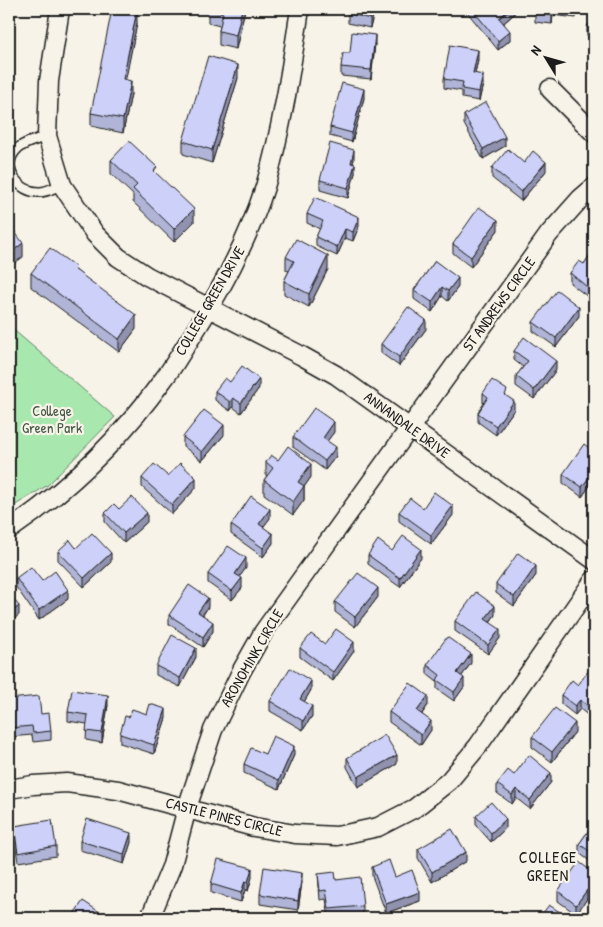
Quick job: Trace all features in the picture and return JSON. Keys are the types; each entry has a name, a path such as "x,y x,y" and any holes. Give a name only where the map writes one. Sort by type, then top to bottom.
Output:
{"street":[{"path":"60,9 49,81 47,136 62,185"},
{"name":"COLLEGE GREEN DRIVE","path":"9,530 28,517 88,466 127,425 163,380 210,308 236,262 253,222 265,186 282,120 300,9"},
{"path":"550,89 594,133"},
{"name":"ANNANDALE DRIVE","path":"62,185 95,234 118,257 147,276 336,375 594,560"},
{"name":"ST ANDREWS CIRCLE","path":"410,427 549,234 581,198 594,187"},
{"name":"ARONOMINK CIRCLE","path":"150,918 172,865 187,808 213,730 242,670 264,631 410,427"},
{"name":"CASTLE PINES CIRCLE","path":"9,789 33,785 67,783 118,790 254,826 294,834 336,836 378,828 415,808 449,782 478,746 594,580"}],"lane":[{"path":"47,136 25,144 15,151 10,160 9,172 19,186 33,191 41,192 62,185"}],"green space":[{"name":"College Green Park","path":"9,326 115,417 48,485 9,509"}],"building":[{"path":"112,9 137,10 123,79 131,81 123,119 91,113"},
{"path":"208,9 242,9 236,35 219,31 223,13"},
{"path":"349,9 372,9 370,19 348,13"},
{"path":"472,9 510,9 499,18 510,31 498,41"},
{"path":"535,9 553,9 552,15 535,13"},
{"path":"594,19 594,34 587,26"},
{"path":"352,32 375,35 371,70 341,67 343,53 350,53"},
{"path":"450,45 478,50 473,73 483,75 479,92 462,89 463,82 444,79"},
{"path":"208,56 238,65 212,150 183,141"},
{"path":"342,83 364,89 352,133 330,127"},
{"path":"486,102 505,137 483,149 464,115"},
{"path":"129,141 157,167 154,171 194,209 174,229 133,189 137,185 111,160"},
{"path":"330,143 354,150 351,163 355,164 348,188 320,180"},
{"path":"508,149 524,163 533,151 546,162 521,192 492,168"},
{"path":"315,197 359,217 353,232 345,229 337,247 316,237 323,221 307,214"},
{"path":"479,207 498,220 471,257 453,244"},
{"path":"9,224 23,243 9,254"},
{"path":"296,239 328,256 309,294 284,281 294,261 286,257"},
{"path":"50,248 76,267 74,269 136,315 119,339 31,273"},
{"path":"594,249 594,288 592,291 570,273 579,261 584,264"},
{"path":"435,261 458,278 448,291 442,287 432,302 414,290"},
{"path":"557,290 579,307 556,338 533,322"},
{"path":"408,307 426,320 399,357 381,344"},
{"path":"524,337 556,361 534,390 516,376 528,361 514,351"},
{"path":"242,366 259,379 241,403 233,398 230,402 215,391 225,378 230,382"},
{"path":"492,380 507,390 505,395 514,401 496,426 478,413 488,397 483,393"},
{"path":"314,408 334,422 323,438 336,447 325,461 293,437"},
{"path":"204,410 224,425 202,452 183,437"},
{"path":"584,444 594,452 594,473 582,487 563,474"},
{"path":"288,446 311,464 298,482 304,486 293,502 264,480 273,468 266,462 271,455 278,460"},
{"path":"180,463 196,478 172,505 142,478 154,464 168,476"},
{"path":"434,492 453,506 431,535 399,512 410,498 423,508"},
{"path":"251,496 270,509 259,524 273,534 263,548 231,525"},
{"path":"132,497 147,513 124,533 105,513 114,504 119,509"},
{"path":"92,533 111,553 84,578 58,551 70,540 76,548"},
{"path":"403,536 421,549 400,578 368,555 378,540 392,551"},
{"path":"228,546 246,558 235,574 242,578 232,591 208,574"},
{"path":"518,553 536,566 514,597 496,584"},
{"path":"31,567 42,581 55,571 68,590 39,610 16,578"},
{"path":"358,573 378,588 355,617 335,602"},
{"path":"189,585 208,598 198,612 213,622 203,637 169,615"},
{"path":"476,592 495,606 485,619 500,629 488,645 455,621"},
{"path":"9,593 19,606 9,614"},
{"path":"336,629 354,642 333,672 300,648 311,634 325,644"},
{"path":"172,635 196,648 180,678 156,666"},
{"path":"447,637 471,654 457,673 464,678 454,692 437,680 440,675 427,665"},
{"path":"592,666 594,668 594,710 580,700 575,706 561,695 572,680 578,685"},
{"path":"290,668 311,681 300,699 312,706 303,721 270,701"},
{"path":"410,683 428,696 417,711 431,721 421,735 389,712"},
{"path":"72,690 108,695 102,733 86,731 88,715 68,712"},
{"path":"39,696 41,714 49,713 51,731 33,733 32,726 9,728 9,699"},
{"path":"150,704 166,709 154,745 120,734 125,716 129,717 132,709 147,714"},
{"path":"555,708 575,723 552,752 532,737"},
{"path":"385,735 397,755 358,777 347,758"},
{"path":"273,736 294,746 279,780 244,764 251,748 265,754"},
{"path":"529,755 551,773 530,800 516,789 512,795 497,784 508,770 514,775"},
{"path":"491,802 506,819 491,833 476,816"},
{"path":"87,819 131,833 124,854 80,841"},
{"path":"52,820 56,846 18,853 14,826"},
{"path":"594,823 594,854 579,844"},
{"path":"452,829 466,852 432,872 418,849"},
{"path":"218,859 252,868 248,882 245,881 241,893 211,884"},
{"path":"389,860 395,877 412,870 420,892 386,904 372,867"},
{"path":"579,862 594,873 594,892 593,894 587,890 576,905 558,891"},
{"path":"264,867 302,873 298,901 260,894"},
{"path":"335,872 336,880 360,877 363,906 329,909 326,890 320,891 318,874"},
{"path":"83,901 101,913 97,918 71,918"},
{"path":"549,905 569,918 539,918"}],"district":[{"name":"COLLEGE GREEN","path":"548,866"}]}
